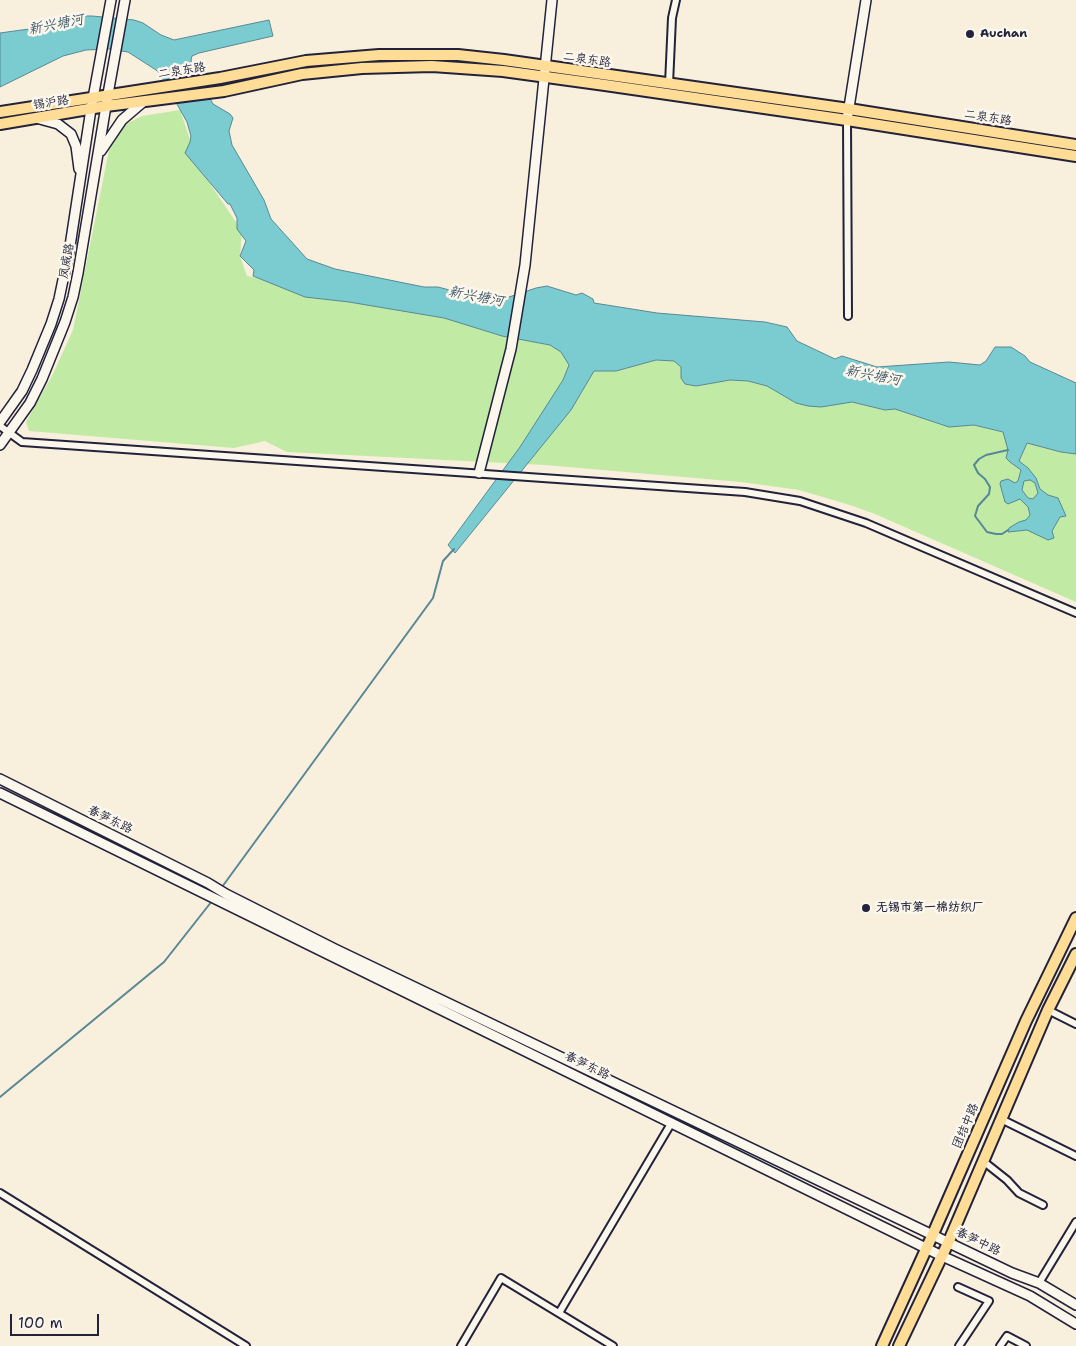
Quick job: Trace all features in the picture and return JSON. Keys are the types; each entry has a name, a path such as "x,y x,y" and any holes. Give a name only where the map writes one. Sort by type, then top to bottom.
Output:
{"main road":[{"path":"479,473 510,349 525,265 552,0"},
{"path":"848,115 866,0"},
{"name":"凤威路","path":"0,422 22,391 32,370 51,324 66,270 91,109 111,1"},
{"name":"凤威路","path":"0,445 30,403 65,322 78,273 125,2"},
{"name":"二泉东路","path":"94,97 220,78 306,62 379,55 458,55 545,72 1076,145"},
{"name":"二泉东路","path":"106,106 224,91 302,74 362,68 432,66 545,72 668,84 1076,156"},
{"name":"锡沪路","path":"0,112 94,97"},
{"path":"97,158 104,144 122,120 143,102"},
{"name":"锡沪路","path":"0,124 106,106"},
{"path":"36,118 58,124 71,134 76,146 81,178"},
{"name":"春笋东路","path":"0,779 208,883 223,898 942,1256"},
{"name":"春笋东路","path":"0,793 201,892 223,898 344,954 933,1234"},
{"name":"团结中路","path":"882,1346 1026,1021 1076,918"},
{"path":"899,1346 949,1242 1048,1010 1076,954"},
{"name":"春笋中路","path":"933,1234 1012,1273 1039,1283"},
{"path":"942,1256 1030,1296 1076,1324"},
{"path":"1039,1283 1076,1305"}],"street":[{"path":"668,84 672,18 676,0"},
{"path":"848,115 848,316"},
{"path":"0,426 22,442 745,492 800,501 866,523 1076,613"},
{"path":"1048,1010 1076,1024"},
{"path":"1001,1119 1076,1156"},
{"path":"558,1313 672,1122"},
{"path":"983,1161 1007,1180 1019,1193 1043,1205"},
{"path":"0,1193 246,1346"},
{"path":"1039,1283 1076,1222"},
{"path":"461,1346 501,1278 613,1346"},
{"path":"958,1287 989,1302 959,1346"},
{"path":"1000,1346 1007,1336 1026,1346"}],"green space":[{"path":"180,110 200,169 242,231 240,256 247,276 444,318 502,336 550,345 561,351 569,365 616,371 656,360 674,361 681,367 681,378 685,384 696,386 730,380 748,381 767,386 796,403 852,402 885,410 895,409 949,427 974,425 1076,450 1076,602 875,514 799,490 741,482 545,465 287,452 265,441 234,448 29,431 26,422 53,374 73,330 110,145 120,130 128,123 142,116"}],"water":[{"name":"新兴塘河","path":"81,16 92,16 134,20 174,40 269,20 273,36 199,53 192,56 191,60 213,104 230,114 233,118 229,131 232,145 264,200 271,219 307,259 335,269 424,287 438,287 468,295 503,299 547,286 576,295 582,293 593,299 594,303 657,313 765,322 787,327 797,341 835,359 842,356 877,367 949,362 980,365 986,361 995,347 1011,347 1025,356 1030,362 1076,383 1076,454 1027,443 1019,461 1036,478 1040,489 1048,495 1058,498 1066,516 1060,517 1052,531 1054,538 1048,540 1027,530 1008,532 1009,528 1026,520 1030,515 1028,507 1020,499 1008,504 1005,502 1000,484 1001,481 1008,479 1015,483 1018,481 1021,470 1006,458 1008,450 1003,432 974,425 949,427 895,409 885,410 852,402 821,407 808,406 796,403 767,386 748,381 730,380 696,386 685,384 681,378 681,367 674,361 656,360 616,371 594,371 571,410 455,553 448,545 520,447 563,380 569,365 561,352 550,345 502,336 444,318 349,302 305,297 253,276 254,270 240,256 246,241 237,229 237,218 230,204 185,153 191,136 187,122 156,70 128,52 109,49 86,50 63,56 0,87 0,33 36,28","holes":["1030,480 1035,483 1038,493 1033,499 1028,498 1022,490 1024,481"]}],"waterway":[{"path":"1008,450 986,455 974,465 990,487 989,494 978,506 975,516 987,532 1002,534 1008,530"},
{"path":"222,887 433,598 443,561 454,549"},
{"path":"0,1097 164,962 212,901"}],"place":[{"name":"Auchan","path":"970,34"},
{"name":"无锡市第一棉纺织厂","path":"866,908"}]}
